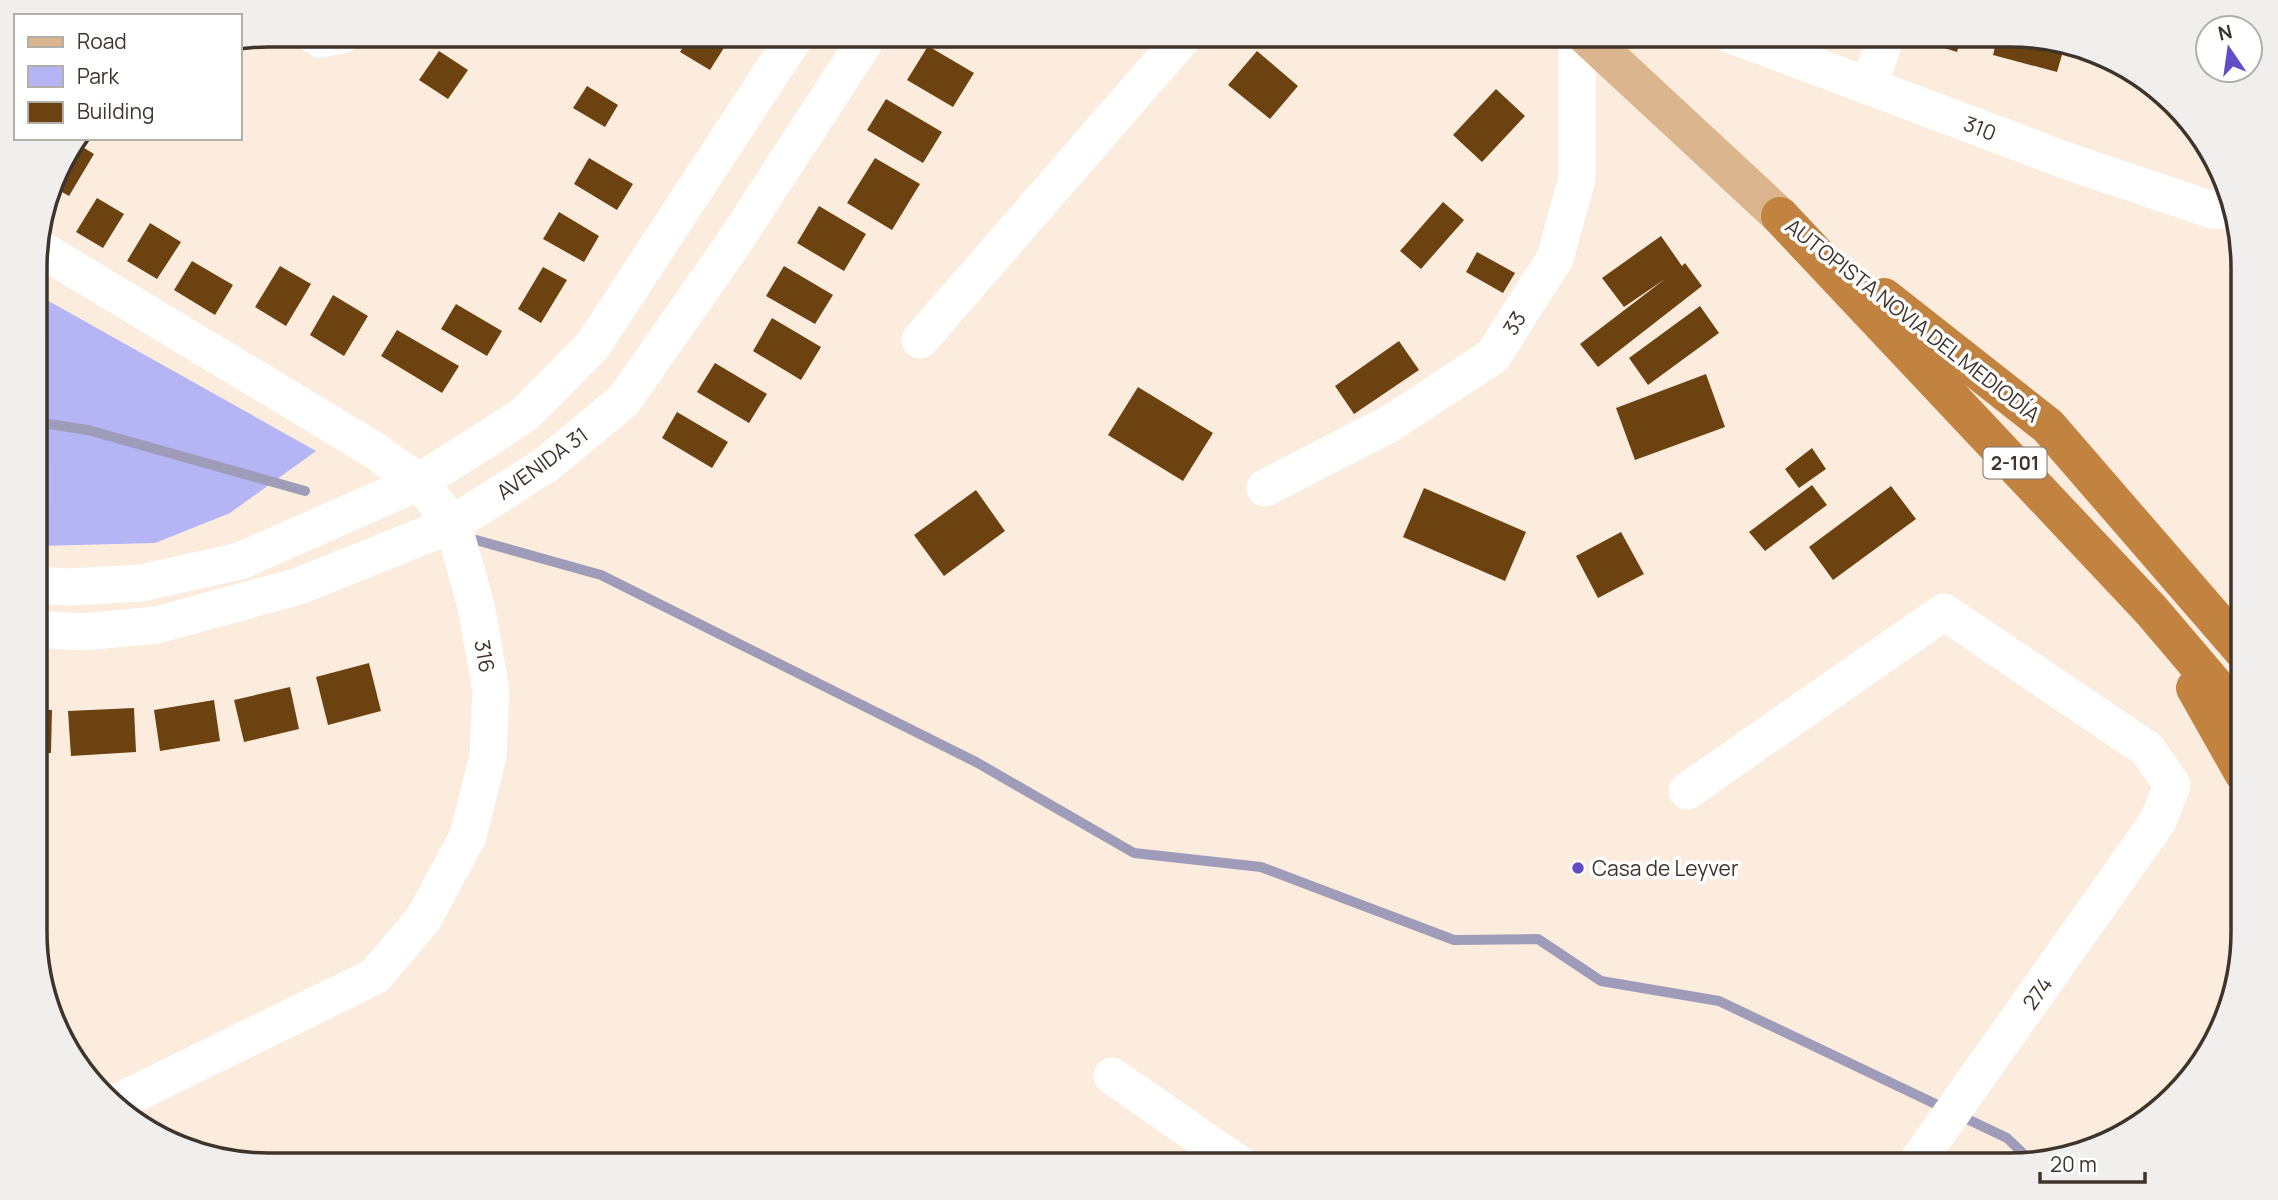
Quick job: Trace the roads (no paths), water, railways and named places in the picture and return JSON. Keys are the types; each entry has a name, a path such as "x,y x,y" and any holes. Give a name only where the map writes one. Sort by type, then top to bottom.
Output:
{"highway":[{"name":"AUTOPISTA NOVIA DEL MEDIODÍA","path":"1780,216 2151,610 2231,705"},
{"name":"AUTOPISTA NOVIA DEL MEDIODÍA","path":"1780,216 2048,426 2231,637"},
{"path":"2151,610 2231,752"}],"main road":[{"name":"2-101","path":"1598,47 1780,216"}],"street":[{"path":"48,586 141,583 240,561 419,482 524,415 593,345 788,47"},
{"name":"AVENIDA 31","path":"47,630 82,632 156,625 299,586 453,524 547,464 624,400 733,244 861,47"},
{"path":"920,340 1175,47"},
{"name":"33","path":"1265,488 1391,423 1493,356 1555,257 1577,179 1577,47"},
{"name":"310","path":"1764,47 2067,161 2212,210 2223,211"},
{"path":"1869,87 1882,47"},
{"name":"316","path":"48,254 374,450 419,482 453,524 475,606 491,690 488,756 468,836 424,918 375,976 125,1099"},
{"name":"274","path":"1687,791 1944,612 2147,748 2172,785 2158,821 1925,1152"},
{"path":"1112,1076 1222,1152"}],"waterway":[{"path":"48,424 88,430 305,491"},
{"path":"476,540 601,575 976,762 1134,853 1261,867 1454,940 1538,939 1601,981 1719,1001 2007,1138 2022,1152"}],"place":[{"name":"Casa de Leyver","path":"1578,868"}]}
